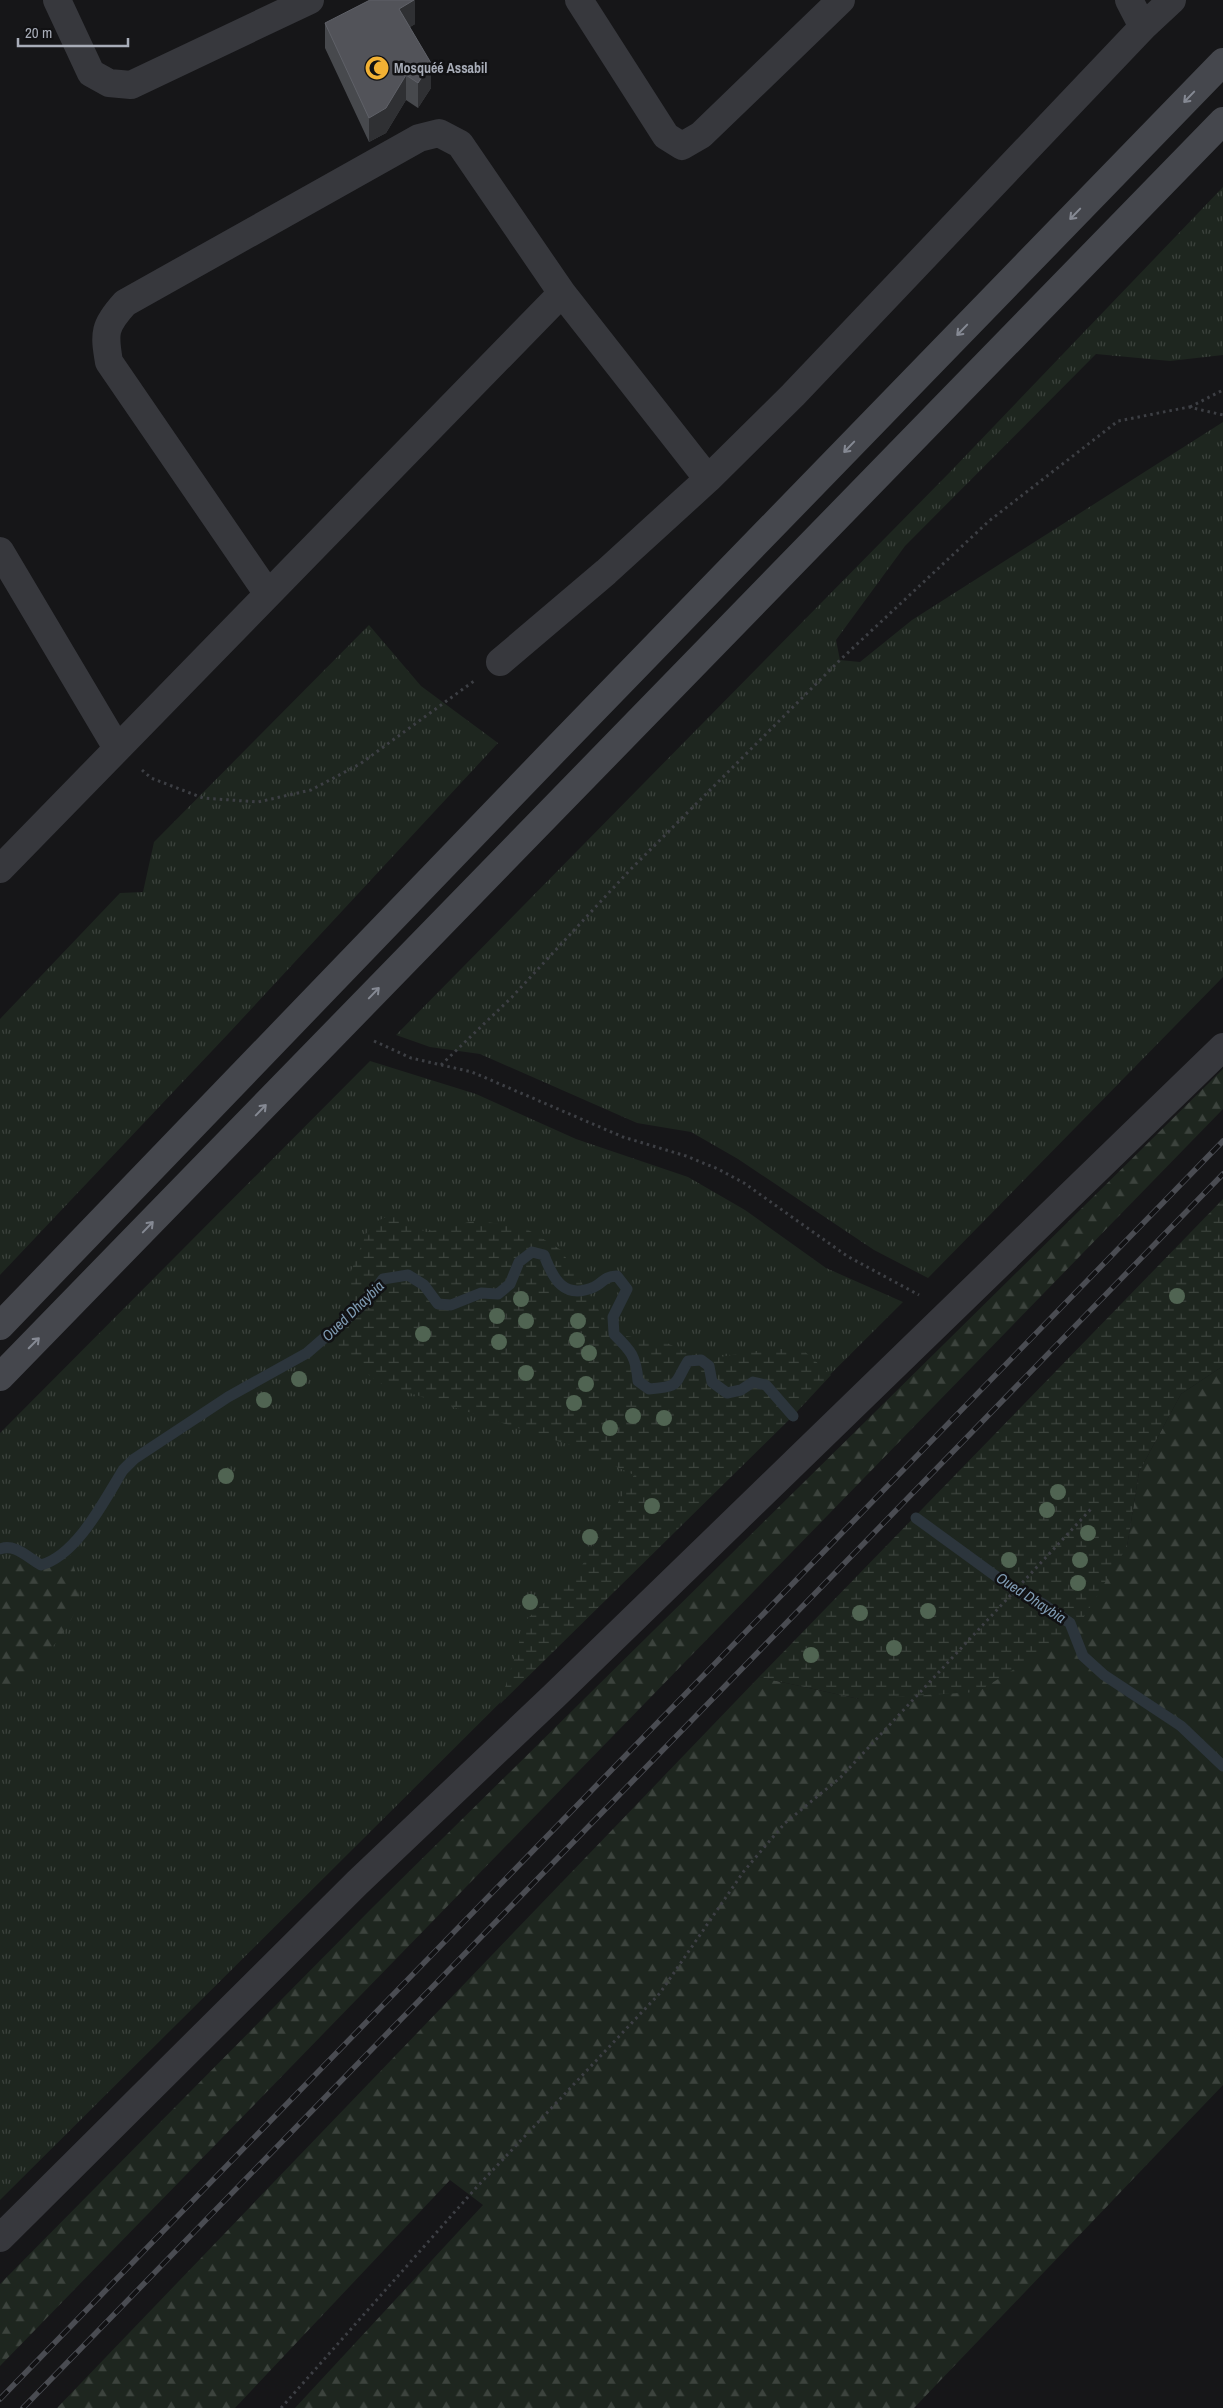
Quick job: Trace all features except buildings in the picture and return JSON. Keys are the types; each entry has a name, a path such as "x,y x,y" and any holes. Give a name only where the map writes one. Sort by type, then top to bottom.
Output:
{"main road":[{"path":"0,1326 552,752 1223,62"},
{"path":"0,1378 1223,121"}],"street":[{"path":"57,0 91,73 109,83 130,85 310,0"},
{"path":"580,0 666,136 682,146 701,135 841,0"},
{"path":"1129,0 1143,27"},
{"path":"500,662 606,572 708,479 800,388 1143,27 1170,1"},
{"path":"268,594 108,362 105,339 110,319 124,303 419,138 439,133 460,144 562,293 708,479"},
{"path":"0,868 562,293"},
{"path":"0,551 117,748"},
{"path":"0,2238 357,1883 554,1696 1223,1047"}],"path":[{"path":"441,1065 512,996 630,871 840,660 989,521 1118,421 1190,407 1223,390"},
{"path":"1190,407 1223,415"},
{"path":"117,748 151,778 203,798 258,802 311,790 360,764 500,662"},
{"path":"345,1022 365,1037 411,1058 472,1072 623,1137 686,1156 718,1170 744,1183 847,1256 898,1286 952,1310"},
{"path":"281,2408 475,2189 660,1993 744,1871 786,1822 841,1777 1091,1509"}],"green space":[{"path":"1223,187 1223,355 1170,361 1096,354 905,546 836,640 840,660 860,662 912,620 1223,422 1223,977 928,1278 874,1250 738,1159 691,1132 637,1123 480,1054 430,1047 396,1035 950,472"},
{"path":"369,625 421,686 498,743 229,1033 0,1275 0,1019 120,893 143,892 154,842"},
{"path":"370,1061 476,1094 576,1139 688,1177 745,1210 826,1268 903,1302 0,2200 0,1433"},
{"path":"1223,1069 1223,1109 0,2366 0,2284 373,1907"},
{"path":"1223,1199 1223,1366 1181,1394 1139,1472 1127,1547 1074,1633 977,1692 859,1699 759,1677"},
{"path":"391,1215 426,1232 474,1221 522,1226 561,1250 614,1334 667,1343 701,1360 774,1348 805,1352 831,1375 793,1416 500,1704 526,1620 580,1569 634,1475 570,1445 379,1383 323,1339 350,1301 349,1276 366,1234 375,1222"},
{"path":"1223,1366 1223,2085 914,2408 295,2408 483,2205 450,2180 235,2408 57,2408 759,1677 859,1699 1127,1547 1139,1472 1181,1394"},
{"path":"69,1550 79,1592 77,1606 71,1620 55,1645 0,1695 0,1571 8,1564 26,1558 41,1565 54,1561"}],"waterway":[{"name":"Oued Dhaybia","path":"0,1549 11,1548 41,1565 54,1559 78,1539 123,1470 134,1459 228,1397 307,1353 368,1300 383,1279 408,1275 424,1285 438,1304 451,1305 481,1293 498,1294 510,1284 519,1262 532,1252 544,1255 551,1272 561,1285 567,1289 575,1291 584,1290 598,1285 609,1277 617,1276 627,1289 613,1317 614,1334 632,1354 638,1381 649,1389 666,1387 675,1383 688,1361 701,1360 709,1366 712,1382 727,1393 741,1390 753,1382 766,1385 793,1416"},
{"name":"Oued Dhaybia","path":"916,1518 1015,1590 1043,1604 1070,1623 1083,1656 1104,1675 1181,1726 1223,1766"}],"railway":[{"path":"0,2399 1223,1141"},
{"path":"23,2408 1223,1174"}],"place":[{"name":"Mosquéé Assabil","path":"377,68"}]}
